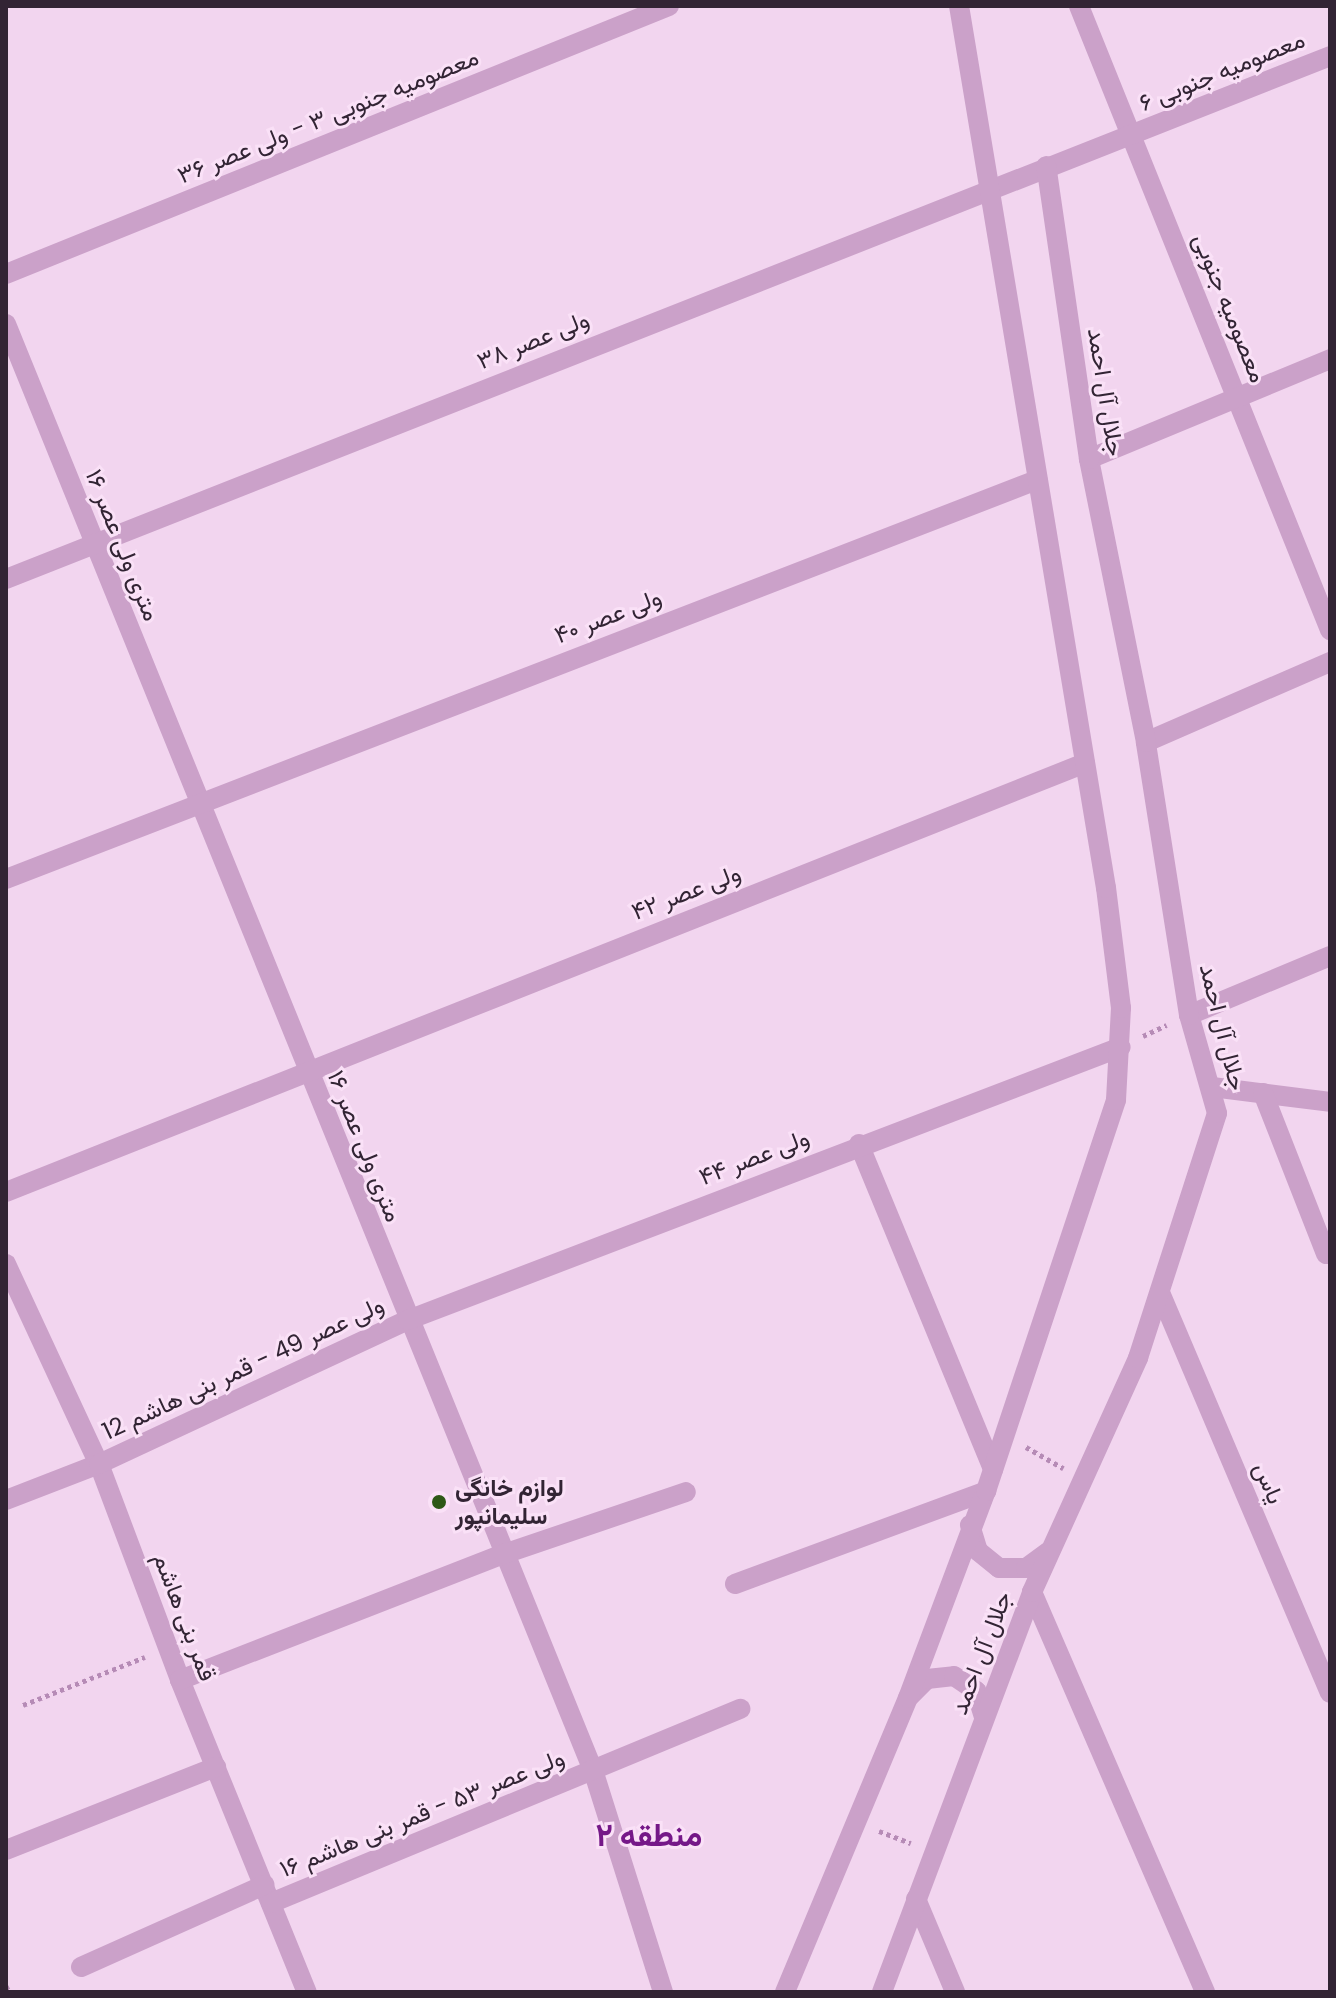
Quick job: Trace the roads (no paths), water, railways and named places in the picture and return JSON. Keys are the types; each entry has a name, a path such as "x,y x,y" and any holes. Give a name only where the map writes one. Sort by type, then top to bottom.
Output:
{"street":[{"name":"معصومیه جنوبی ۳ - ولی عصر ۳۶","path":"6,274 669,6"},
{"path":"785,1992 908,1698 970,1525 986,1491 1103,1152 1116,1100 1121,1047 1106,888 1037,480 992,186 959,6"},
{"name":"معصومیه جنوبی","path":"1079,6 1330,630"},
{"name":"معصومیه جنوبی ۶","path":"1046,166 1133,135 1330,56"},
{"name":"ولی عصر ۳۸","path":"6,579 1046,166"},
{"name":"جلال آل احمد","path":"882,1992 1032,1592 1161,1295 1217,1113 1189,1015 1146,742 1089,459 1046,166"},
{"name":"۱۶ متری ولی عصر","path":"6,324 306,1070 593,1770 663,1992"},
{"path":"1089,459 1330,359"},
{"name":"ولی عصر ۴۰","path":"6,879 198,800 1037,480"},
{"path":"1146,742 1330,662"},
{"name":"ولی عصر ۴۲","path":"6,1192 306,1070 1085,763"},
{"path":"1189,1015 1330,956"},
{"name":"ولی عصر ۴۴","path":"408,1320 859,1144 1121,1047"},
{"path":"1212,1087 1330,1102"},
{"path":"1263,1093 1326,1254"},
{"path":"859,1144 993,1469"},
{"name":"قمر بنی هاشم","path":"6,1264 99,1464 180,1680 307,1992"},
{"name":"یاس","path":"1161,1295 1330,1693"},
{"name":"ولی عصر 49 - قمر بنی هاشم 12","path":"6,1500 99,1464 408,1320"},
{"path":"735,1584 986,1491"},
{"path":"180,1680 504,1554 686,1492"},
{"path":"970,1525 978,1551 999,1568 1026,1568 1049,1552"},
{"path":"1032,1592 1205,1992"},
{"path":"908,1698 927,1679 954,1676 976,1691 984,1717"},
{"name":"ولی عصر ۵۳ - قمر بنی هاشم ۱۶","path":"81,1967 593,1770 740,1709"},
{"path":"6,1850 216,1767"},
{"path":"916,1899 955,1992"}],"place":[{"name":"لوازم خانگی سلیمانپور","path":"439,1502"}],"district":[{"name":"منطقه ۲","path":"649,1835"}]}
